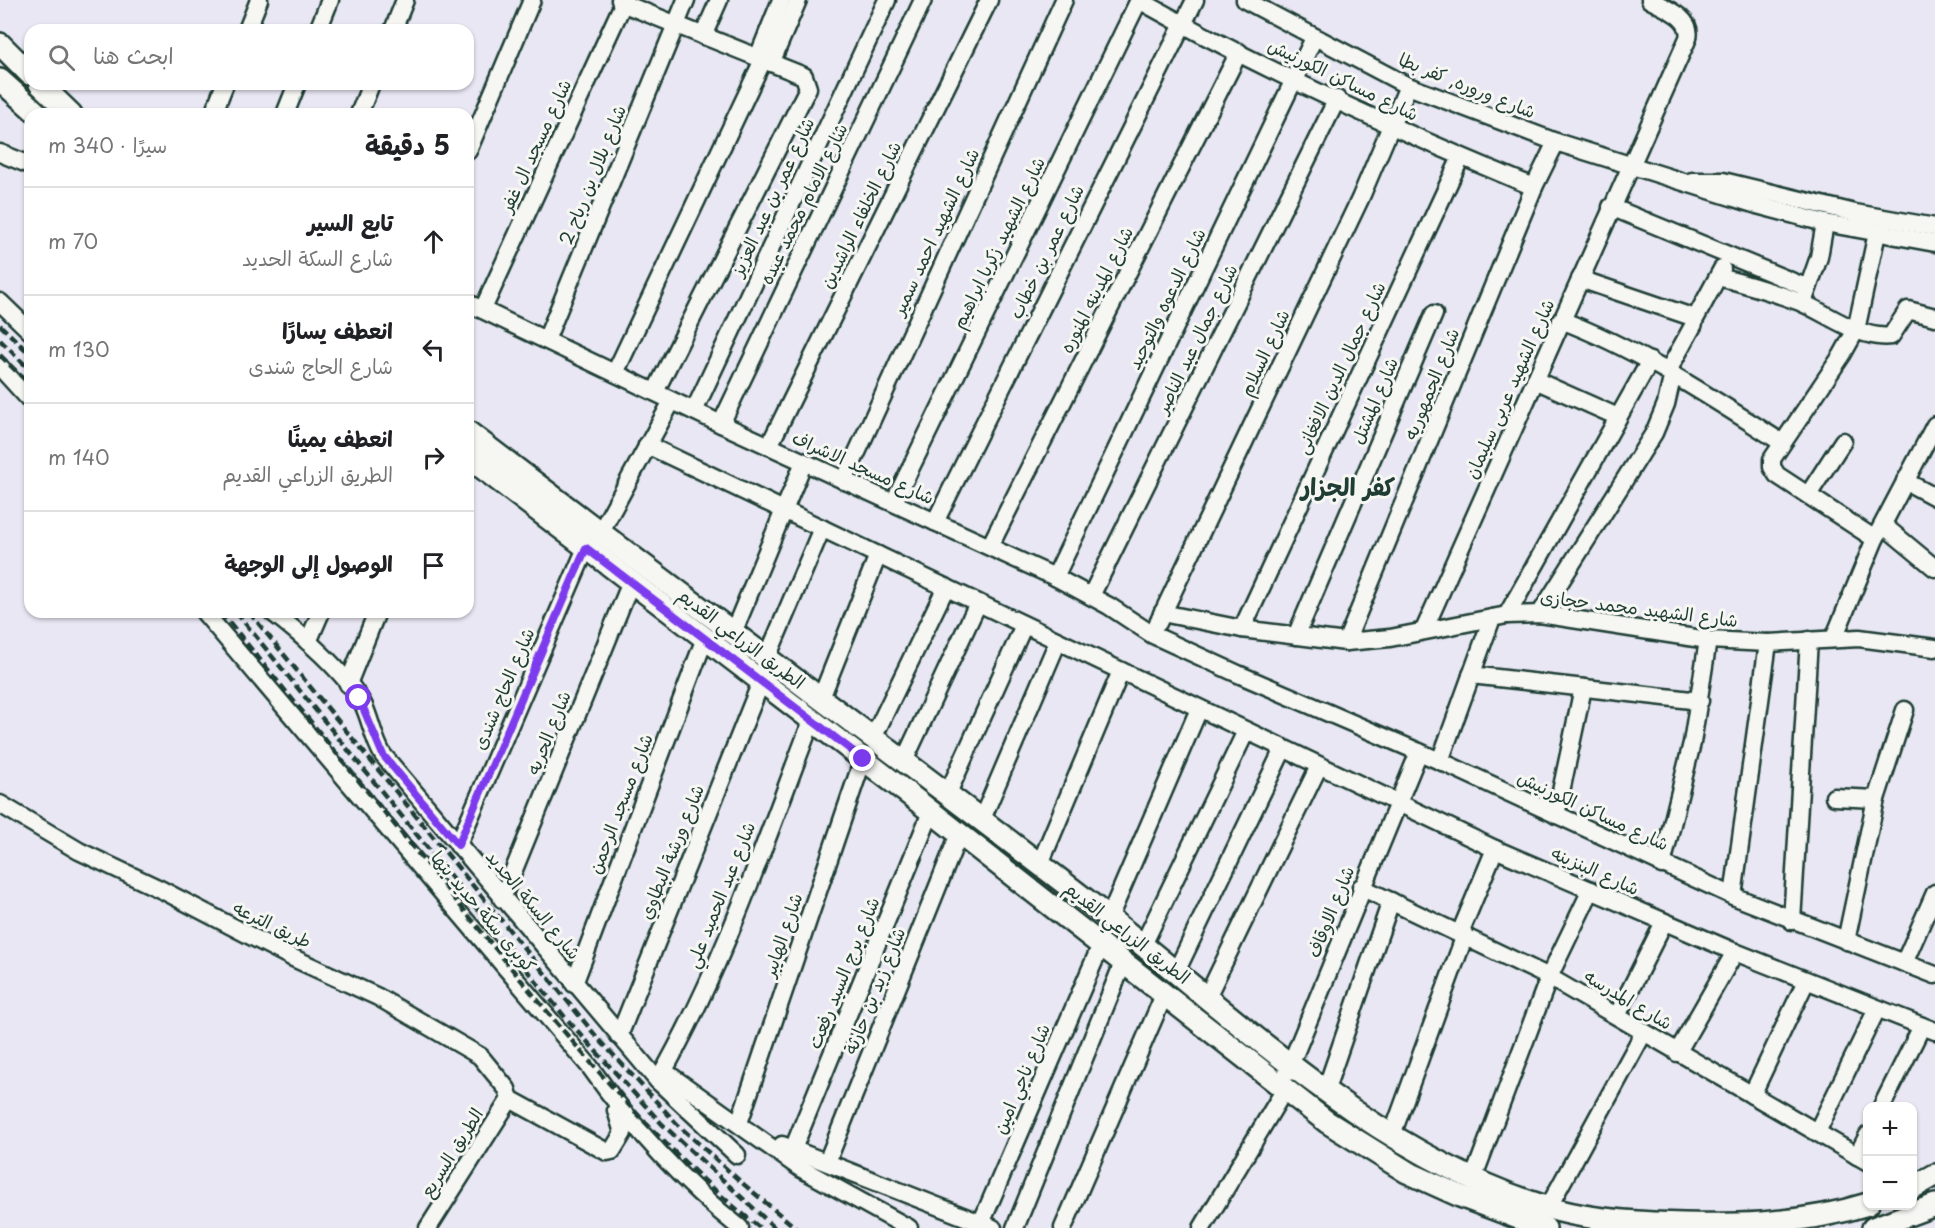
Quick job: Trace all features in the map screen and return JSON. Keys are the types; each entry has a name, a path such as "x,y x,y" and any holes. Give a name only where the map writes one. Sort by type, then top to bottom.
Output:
{"main road":[{"path":"0,44 24,68"},
{"path":"0,80 31,108"},
{"path":"46,90 65,108"},
{"name":"الطريق الزراعي القديم","path":"474,437 593,540 631,582 863,759 1327,1122 1407,1172 1460,1196 1546,1218 1717,1226 1780,1223 1844,1212 1863,1206"},
{"name":"الطريق الزراعي القديم","path":"474,461 767,658 982,819 1291,1064 1326,1089 1427,1157 1546,1218"},
{"path":"1917,1185 1935,1175"},
{"path":"1873,1228 1935,1205"}],"street":[{"path":"249,24 259,0"},
{"path":"320,24 330,0"},
{"path":"395,24 405,0"},
{"path":"474,137 532,0"},
{"name":"شارع بلال بن رباح 2","path":"546,340 686,0"},
{"path":"703,36 719,0"},
{"path":"764,60 781,0"},
{"path":"615,373 764,60 798,0"},
{"name":"شارع عمر بن عبد العزيز","path":"694,411 887,0"},
{"name":"شارع الامام محمد عبده","path":"721,424 923,0"},
{"name":"شارع الخلفاء الراشدين","path":"769,446 988,0"},
{"name":"شارع الشهيد احمد سمير","path":"844,481 1064,0"},
{"name":"شارع مساكن الكورنيش","path":"1139,0 1182,24 1392,126 1534,187"},
{"name":"شارع الشهيد زكريا ابراهيم","path":"894,502 1139,0"},
{"name":"شارع عمر بن خطاب","path":"935,522 1195,0"},
{"name":"شارع وروره, كفر بطا","path":"1245,0 1408,86 1556,142 1631,163 1712,192 1825,223 1935,243"},
{"name":"شارع الشهيد عربى سليمان","path":"1424,630 1690,30 1686,22 1650,0"},
{"path":"628,2 703,36 804,76 808,88 655,392"},
{"name":"شارع مسجد ال غفر","path":"476,306 628,2"},
{"name":"شارع الدعوه والتوحيد","path":"1055,577 1314,38"},
{"name":"شارع المدينه المنوره","path":"990,546 1239,52"},
{"name":"شارع السلام","path":"1153,635 1360,199 1408,86"},
{"path":"215,108 223,90"},
{"path":"287,108 295,90"},
{"path":"361,108 369,90"},
{"name":"شارع جمال عبد الناصر","path":"1091,596 1337,99"},
{"name":"شارع الجمهوريه","path":"1346,642 1534,187 1556,142"},
{"path":"0,153 24,163"},
{"name":"شارع جمال الدين الافغانى","path":"1242,629 1461,157"},
{"name":"شارع وروره, كفر بطا","path":"1686,181 1723,181 1856,213 1935,227"},
{"path":"1611,207 1727,255 1805,295 1856,330 1891,336 1908,310 1935,317"},
{"path":"1805,295 1819,257 1825,223"},
{"path":"1877,233 1856,330 1842,355 1781,442 1772,459 1772,466 1777,475 1808,495 1879,532 1935,568"},
{"path":"1540,614 1654,433 1666,404 1670,373 1694,321 1719,277 1727,255"},
{"path":"1719,277 1805,295"},
{"path":"1580,279 1663,305 1692,317 1694,321"},
{"path":"0,302 24,326"},
{"name":"شارع مسجد الاشراف","path":"476,306 721,424 1055,577 1091,596 1153,635 1238,674"},
{"name":"شارع المشتل","path":"1296,636 1434,314"},
{"path":"1562,320 1616,343 1650,361 1781,442"},
{"path":"1440,761 1471,675 1499,617 1650,361"},
{"path":"0,367 24,393"},
{"path":"1535,380 1618,417"},
{"name":"شارع الحاج شندى","path":"458,845 593,540 672,401"},
{"path":"1834,638 1879,532 1935,426"},
{"path":"1808,495 1843,441"},
{"path":"648,445 1246,731 1143,945"},
{"path":"733,633 804,462"},
{"path":"1905,481 1935,497"},
{"path":"767,658 822,528"},
{"path":"820,698 878,555"},
{"name":"شارع الحريه","path":"502,899 631,582"},
{"path":"873,738 946,587"},
{"path":"904,761 978,603"},
{"name":"شارع الشهيد محمد حجازى","path":"1162,613 1242,629 1346,642 1390,638 1499,617 1540,614 1708,640 1768,644 1834,638 1912,643 1935,648"},
{"name":"كوبرى سكة حديد بنها","path":"209,618 590,1067 613,1100 662,1158 740,1228"},
{"name":"شارع السكة الحديد","path":"279,618 308,642 348,684 363,705 371,733 383,755 574,984 620,1036 738,1155"},
{"path":"308,642 318,618"},
{"path":"348,684 375,618"},
{"path":"948,793 1024,625"},
{"name":"شارع مسجد الرحمن","path":"574,984 705,638"},
{"path":"1662,865 1683,784 1700,701 1708,640"},
{"path":"1792,921 1809,640"},
{"path":"982,819 1058,641"},
{"path":"1733,896 1768,644"},
{"path":"1040,864 1121,671"},
{"name":"شارع مساكن الكورنيش","path":"1238,674 1440,761 1733,896 1935,975"},
{"path":"1471,675 1700,701"},
{"name":"شارع ورشة البطاوي","path":"620,1036 761,682"},
{"path":"1556,815 1583,688"},
{"path":"1109,918 1199,709"},
{"path":"1846,941 1876,799 1905,710"},
{"name":"شارع عبد الحميد علي","path":"661,1076 688,1024 731,927 812,720"},
{"name":"شارع البنزينه","path":"1246,731 1495,849 1735,952 1929,1029"},
{"path":"1176,972 1283,749"},
{"name":"شارع الاوقاف","path":"1202,1228 1283,1088 1361,887 1419,752"},
{"name":"شارع الهايبر","path":"739,1123 863,759"},
{"path":"1207,997 1319,766"},
{"path":"1834,796 1876,799"},
{"name":"طريق الترعه","path":"0,804 79,851 170,894 291,957 378,997 480,1056 507,1089 510,1099"},
{"name":"شارع برج السيد رفعت","path":"793,1149 931,812"},
{"name":"شارع زيد بن حارثة","path":"827,1162 959,834"},
{"path":"1392,1135 1462,934 1495,849"},
{"name":"شارع المدرسه","path":"1361,887 1549,977 1617,1014 1677,1053 1862,1159"},
{"path":"1473,1179 1549,977 1591,890"},
{"path":"1904,963 1935,893"},
{"path":"1326,1089 1391,901"},
{"path":"1617,1014 1664,922"},
{"name":"شارع ناجي امين","path":"985,1226 1101,945"},
{"path":"1677,1053 1735,952"},
{"path":"1015,1228 1123,963"},
{"path":"1752,1095 1806,981"},
{"path":"1063,1228 1164,995"},
{"path":"1817,1132 1877,1009"},
{"path":"1885,1102 1929,1029"},
{"path":"1546,1218 1644,1032"},
{"path":"661,1076 756,1134 800,1168 909,1228"},
{"path":"510,1099 607,1152 612,1150 623,1133 613,1100"},
{"name":"الطريق السريع","path":"428,1228 510,1099"},
{"path":"756,1134 985,1226"}],"railway":[{"path":"0,325 24,348"},
{"path":"0,340 24,364"},
{"path":"0,355 24,379"},
{"path":"226,618 476,925 610,1084 682,1160 760,1228"},
{"path":"241,618 564,1016 662,1124 775,1228"},
{"path":"254,618 596,1036 678,1125 796,1228"}],"district":[{"name":"كفر الجزار","path":"1348,488"}],"route":[{"path":"359,698 367,713 371,733 383,755 458,845 586,548 863,759"}]}
